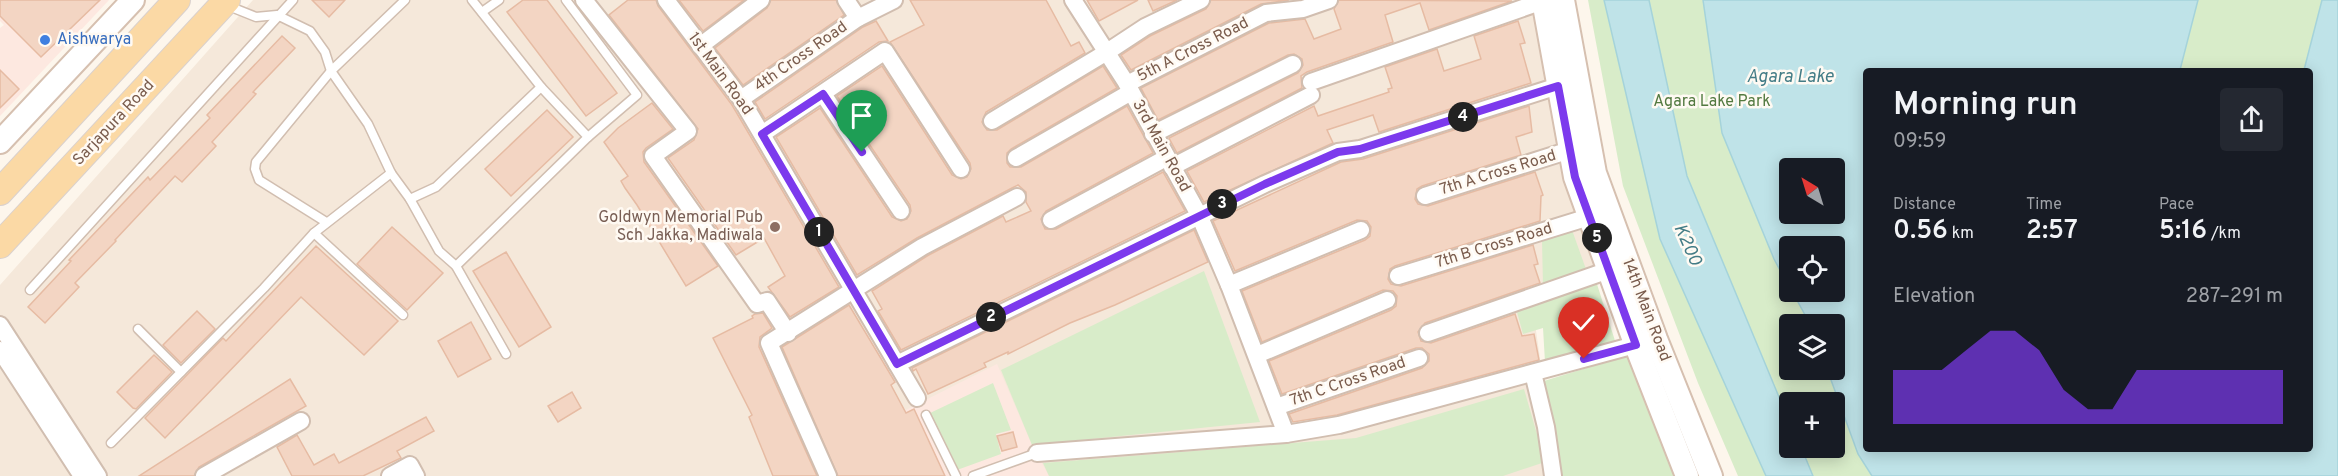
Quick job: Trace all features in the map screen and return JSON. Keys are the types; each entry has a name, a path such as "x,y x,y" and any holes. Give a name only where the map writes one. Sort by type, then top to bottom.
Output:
{"main road":[{"path":"0,142 133,0"},
{"path":"0,192 177,0"},
{"name":"14th Main Road","path":"1550,0 1558,86 1575,177 1608,270 1711,476"},
{"name":"14th Main Road","path":"1550,0 1596,173 1688,476"},
{"name":"Sarjapura Road","path":"0,245 225,2"}],"street":[{"path":"584,0 688,131 653,156 757,304 767,301 788,333"},
{"name":"1st Main Road","path":"666,0 741,99 917,398"},
{"path":"700,45 761,0"},
{"path":"846,0 858,18"},
{"name":"4th Cross Road","path":"741,99 858,18 894,0"},
{"name":"3rd Main Road","path":"1073,0 1129,88 1199,215 1257,355 1286,434"},
{"path":"992,121 1145,27 1201,0"},
{"name":"5th A Cross Road","path":"1016,158 1129,88 1266,13 1303,9 1329,0"},
{"path":"1051,220 1169,163 1311,89 1550,0"},
{"path":"762,134 885,51 961,169"},
{"path":"1153,134 1293,64"},
{"path":"897,364 1305,165 1338,152 1360,149 1558,86"},
{"path":"823,94 901,211"},
{"name":"7th A Cross Road","path":"1425,196 1570,150"},
{"path":"828,476 769,344 922,247 1017,197"},
{"name":"7th B Cross Road","path":"1398,276 1589,216"},
{"path":"1229,285 1361,230"},
{"path":"1428,333 1608,270"},
{"path":"1257,355 1387,300"},
{"path":"0,326 98,476"},
{"path":"1037,453 1286,434 1339,425 1646,342"},
{"path":"0,350 82,476"},
{"name":"7th C Cross Road","path":"1276,407 1419,358"},
{"path":"1533,373 1546,427 1553,476"},
{"path":"204,476 301,421"},
{"path":"390,476 413,471"}],"lane":[{"path":"30,290 292,0"},
{"path":"326,222 259,180 255,169 256,162 331,71 405,0"},
{"path":"472,0 542,87 588,137"},
{"path":"482,12 499,0"},
{"path":"456,266 588,137 637,95 566,0"},
{"path":"225,2 256,17 278,15 310,31 325,52 331,71 368,124 391,174 410,198 439,251 456,266 506,354"},
{"path":"410,198 436,188 542,87"},
{"path":"111,443 314,233 391,174"},
{"path":"314,233 403,315"},
{"path":"138,329 181,372"},
{"path":"926,415 956,476"},
{"path":"973,476 1037,453"}],"shaded area":[{"path":"16,0 109,0 0,116 0,28 4,25 0,17"},
{"path":"253,0 1553,0 1623,273 1533,310 1557,476 0,476 0,285"},
{"path":"997,364 1032,445 1049,476 892,476 870,428"}],"green space":[{"name":"Agara Lake Park","path":"1588,0 2338,0 2338,476 1738,476 1698,383 1623,186"},
{"path":"1572,230 1587,272 1543,287 1542,240"},
{"path":"1204,271 1260,422 1032,445 1001,370"},
{"path":"1596,281 1617,347 1545,362 1543,328 1523,334 1517,312"},
{"path":"1629,355 1675,476 1557,476 1544,381"},
{"path":"993,383 1011,430 996,434 1001,454 957,470 928,414"},
{"path":"1524,389 1545,462 1503,476 1049,476 1043,463 1356,438"}],"water":[{"name":"K200","path":"1604,0 1649,0 1687,176 1779,397 1779,458 1806,458 1813,476 1766,476 1660,239"},
{"name":"Agara Lake","path":"1703,0 2198,0 2181,68 1863,68 1863,452 2313,452 2313,68 2305,68 2322,0 2338,0 2338,476 1872,476 1858,454 1845,418 1845,392 1835,392 1831,380 1845,380 1845,314 1805,314 1798,302 1845,302 1845,236 1779,236 1779,268 1722,133"}],"building":[{"path":"0,0 100,0 41,57 0,16"},
{"path":"312,0 345,0 329,17"},
{"path":"523,0 547,0 617,93 586,116 507,12"},
{"path":"628,0 656,0 658,6 732,105 839,287 790,317 768,287 785,276 764,238 736,255 668,158 694,140 698,129 609,15"},
{"path":"679,0 744,0 703,31"},
{"path":"771,0 836,0 844,15 743,85 715,48 767,8"},
{"path":"910,0 1046,0 1071,46 1079,42 1085,53 986,112 982,122 987,130 997,130 1103,66 1117,88 1007,153 1007,163 1010,167 1021,167 1127,106 1153,153 1046,211 1041,219 1045,229 1056,229 1163,172 1185,211 901,350 878,311 882,309 872,291 927,256 1003,216 1006,222 1031,211 1026,202 1026,192 1018,185 917,238 857,275 776,137 820,108 892,217 901,221 907,219 911,211 910,205 837,96 882,66 952,175 961,179 967,177 971,169 970,163 890,42 924,25"},
{"path":"1087,0 1138,0 1099,21"},
{"path":"1148,0 1177,0 1153,11"},
{"path":"1211,0 1289,0 1261,4 1131,70 1121,55 1150,36 1206,9"},
{"path":"1339,0 1512,1 1429,30 1420,3 1385,15 1393,42 1307,72 1301,76 1302,88 1177,153 1169,138 1298,73 1303,65 1302,59 1294,54 1288,55 1158,120 1141,88 1269,23 1305,19 1314,39 1341,29 1334,9"},
{"path":"876,21 888,41 879,42 765,119 755,102 863,27"},
{"path":"1518,21 1525,43 1520,44 1531,83 1379,132 1373,115 1327,130 1333,143 1204,202 1187,171 1314,106 1318,116 1389,92 1388,89 1392,88 1385,67 1437,49 1444,71 1481,59 1474,36"},
{"path":"282,36 295,48 253,92 256,94 212,142 216,146 182,182 175,176 75,283 79,287 45,323 28,307 148,177 150,180 210,118 207,115"},
{"path":"0,70 19,89 0,108"},
{"path":"652,103 673,129 646,148 643,152 644,162 718,266 686,286 621,181 628,176 604,142 618,128"},
{"path":"1529,106 1532,132 1516,137 1521,155 1422,186 1417,189 1415,199 1418,204 1428,206 1535,172 1543,195 1541,196 1540,221 1395,266 1390,269 1388,279 1391,284 1401,286 1533,245 1538,264 1534,265 1540,283 1425,323 1418,332 1421,341 1431,343 1515,314 1522,336 1534,334 1539,360 1337,415 1293,422 1289,414 1422,368 1429,361 1429,354 1422,348 1416,348 1282,394 1269,361 1391,310 1396,306 1397,296 1393,291 1383,290 1262,342 1242,291 1365,240 1370,236 1371,227 1367,221 1357,220 1235,271 1213,221 1341,162 1363,159"},
{"path":"547,110 573,137 511,196 485,169"},
{"path":"392,227 443,273 407,310 357,264"},
{"path":"1194,230 1208,262 984,363 986,367 928,394 916,369 913,371 912,368"},
{"path":"316,246 398,321 364,355 301,297 165,438 145,418 223,338 226,341"},
{"path":"506,252 551,327 519,347 473,271"},
{"path":"849,305 895,382 891,385 906,413 914,409 945,476 838,476 782,347"},
{"path":"197,311 215,329 181,363 163,345"},
{"path":"763,313 772,328 760,337 759,347 817,476 773,476 749,417 752,415 713,338 753,318 755,314"},
{"path":"471,322 491,359 458,377 438,341"},
{"path":"154,355 172,372 136,409 133,408 117,392"},
{"path":"290,379 306,406 199,467 194,476 139,476"},
{"path":"572,392 581,408 558,422 548,406"},
{"path":"426,417 434,431 397,451 401,458 363,476 292,476 277,447 297,435 314,465 334,454 339,463"},
{"path":"1013,432 1017,447 1002,451 997,436"}],"place":[{"name":"Aishwarya","path":"45,40"},
{"name":"Goldwyn Memorial Pub Sch Jakka, Madiwala","path":"775,227"}],"route":[{"path":"862,152 823,94 762,134 897,364 1199,215 1315,161 1338,152 1360,149 1558,86 1575,177 1636,345 1584,359"}]}
